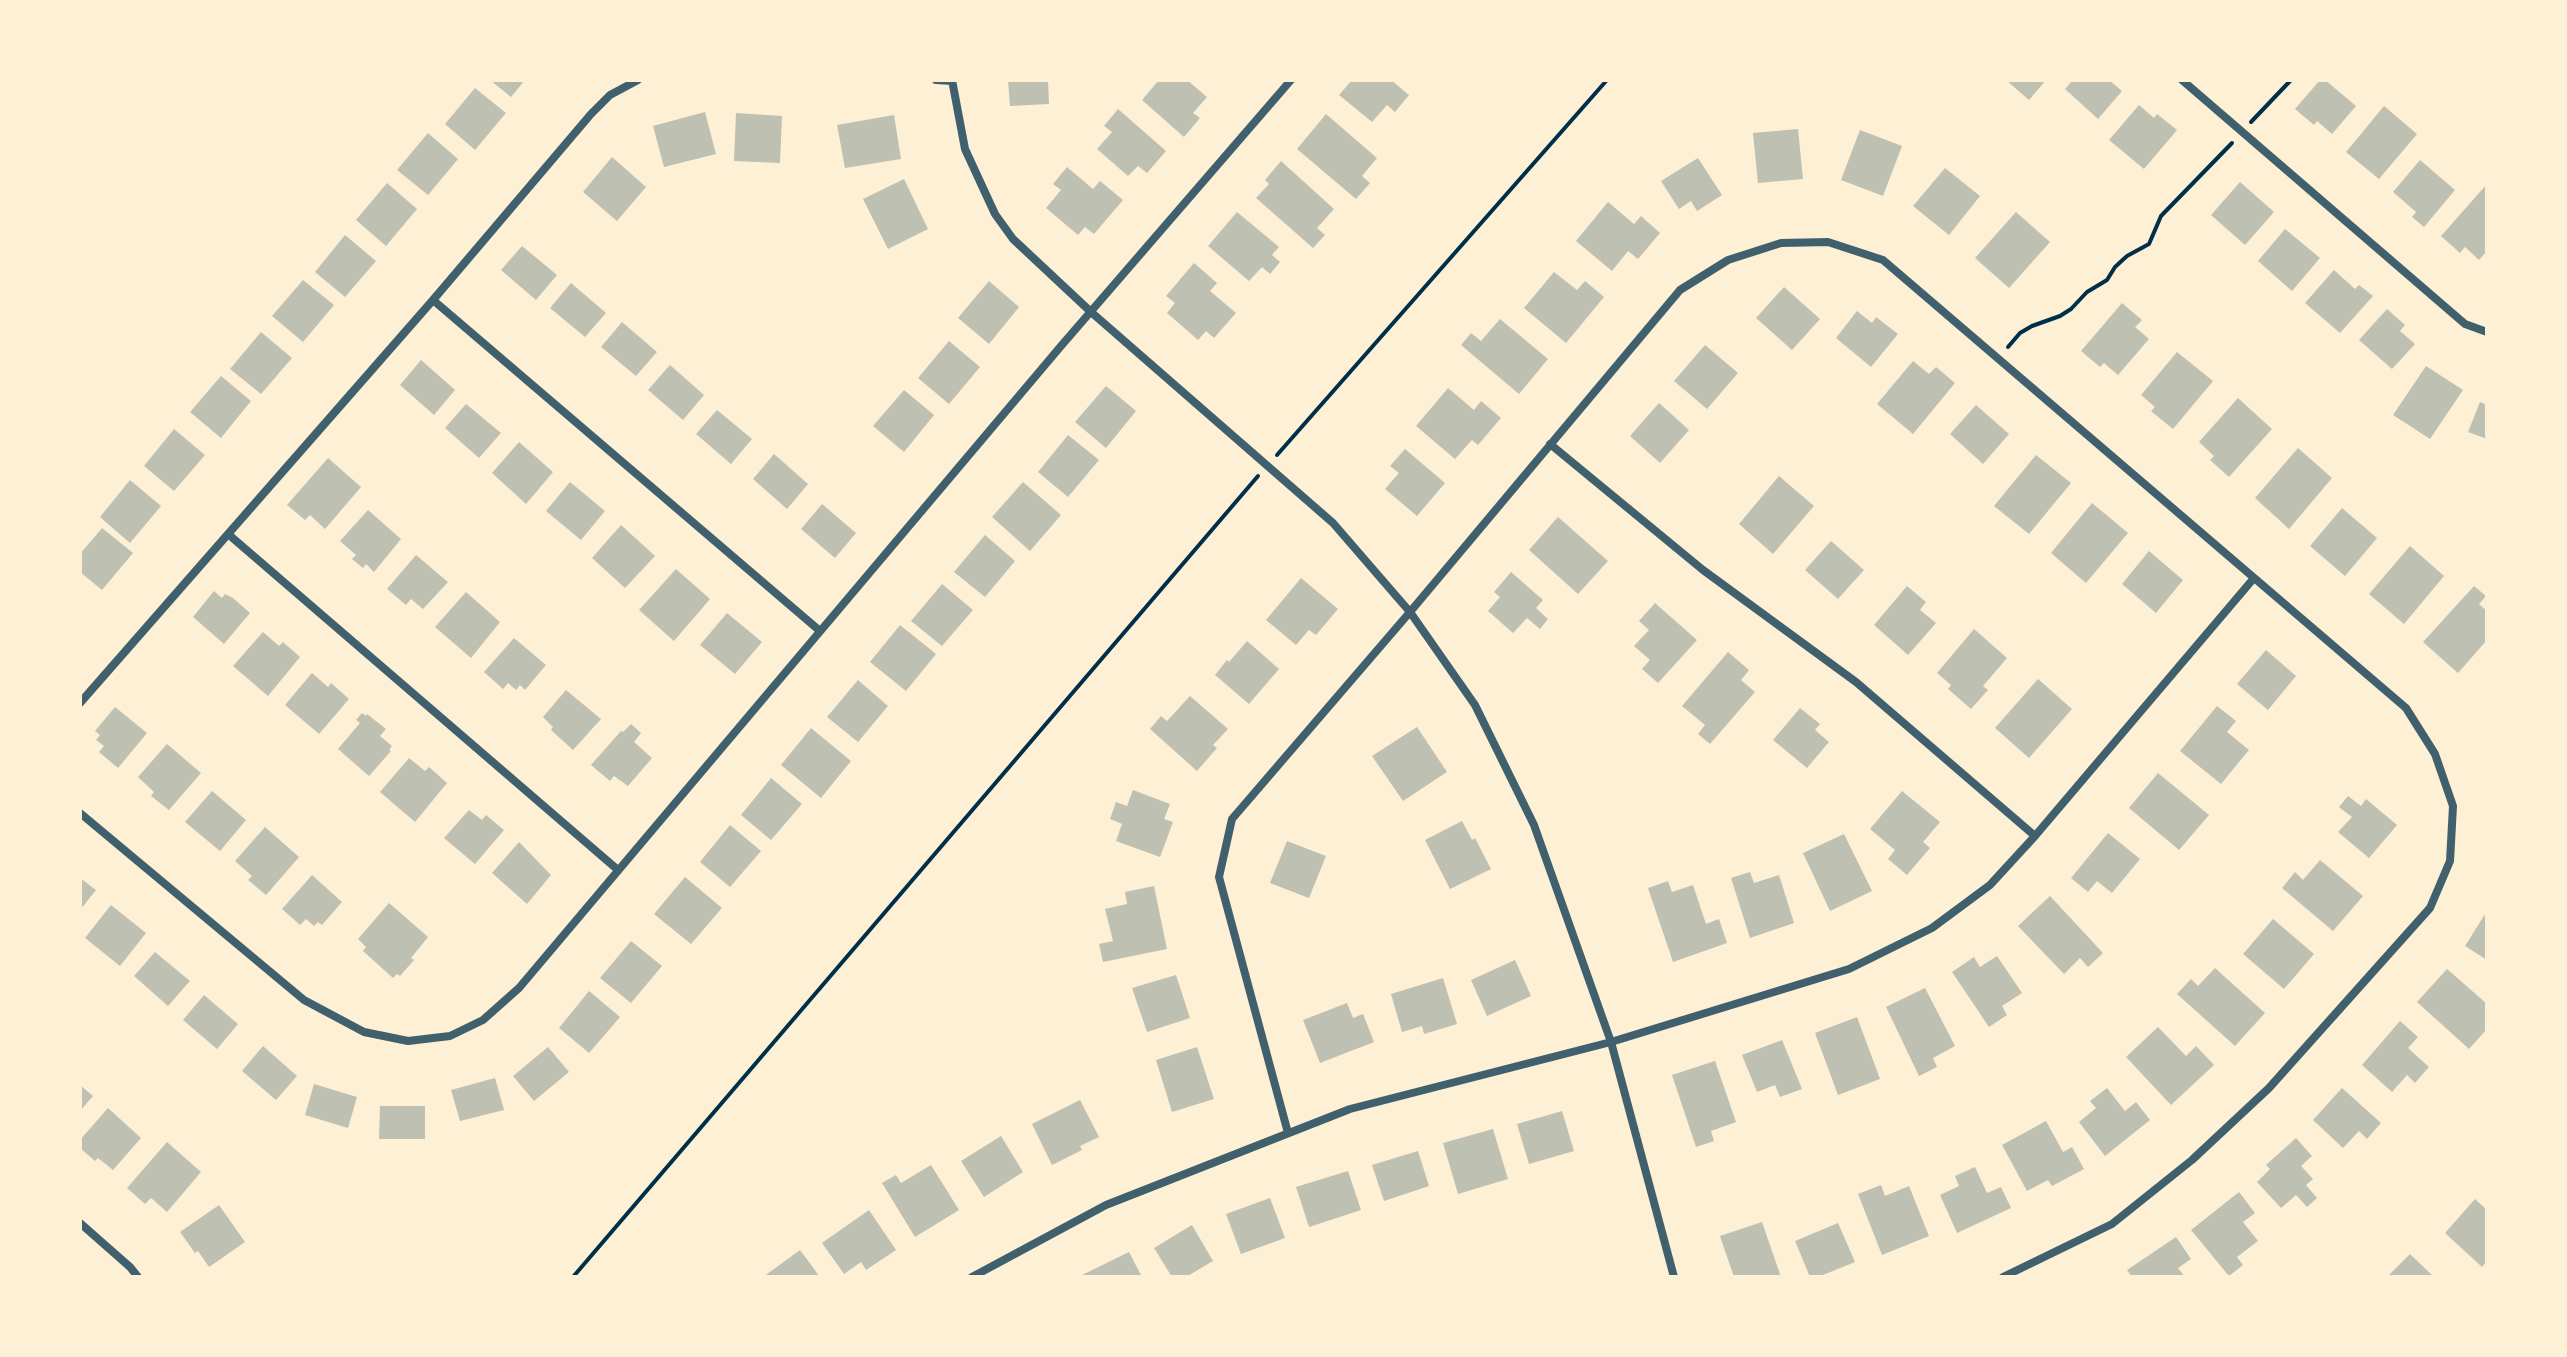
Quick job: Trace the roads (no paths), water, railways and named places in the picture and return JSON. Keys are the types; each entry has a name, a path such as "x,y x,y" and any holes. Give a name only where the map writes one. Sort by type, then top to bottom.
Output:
{"street":[{"path":"80,703 433,300 591,114 610,95 638,80"},
{"path":"936,80 952,80 965,149 995,214 1013,239 1091,312 1333,523 1410,612 1475,705 1534,825 1611,1042 1674,1277"},
{"path":"80,813 304,1000 364,1032 408,1041 450,1036 483,1020 519,988 1291,80"},
{"path":"2182,80 2465,324 2487,332"},
{"path":"1288,1133 1219,877 1232,819 1680,290 1728,260 1781,243 1828,242 1883,260 2406,708 2435,754 2453,806 2450,861 2430,908 2269,1088 2192,1160 2112,1224 2003,1277"},
{"path":"433,300 820,631"},
{"path":"1550,444 1703,570 1856,682 2035,836"},
{"path":"228,534 618,870"},
{"path":"972,1277 1106,1205 1350,1109 1611,1042 1849,969 1932,928 1990,885 2254,578"},
{"path":"80,1223 138,1277"}]}
